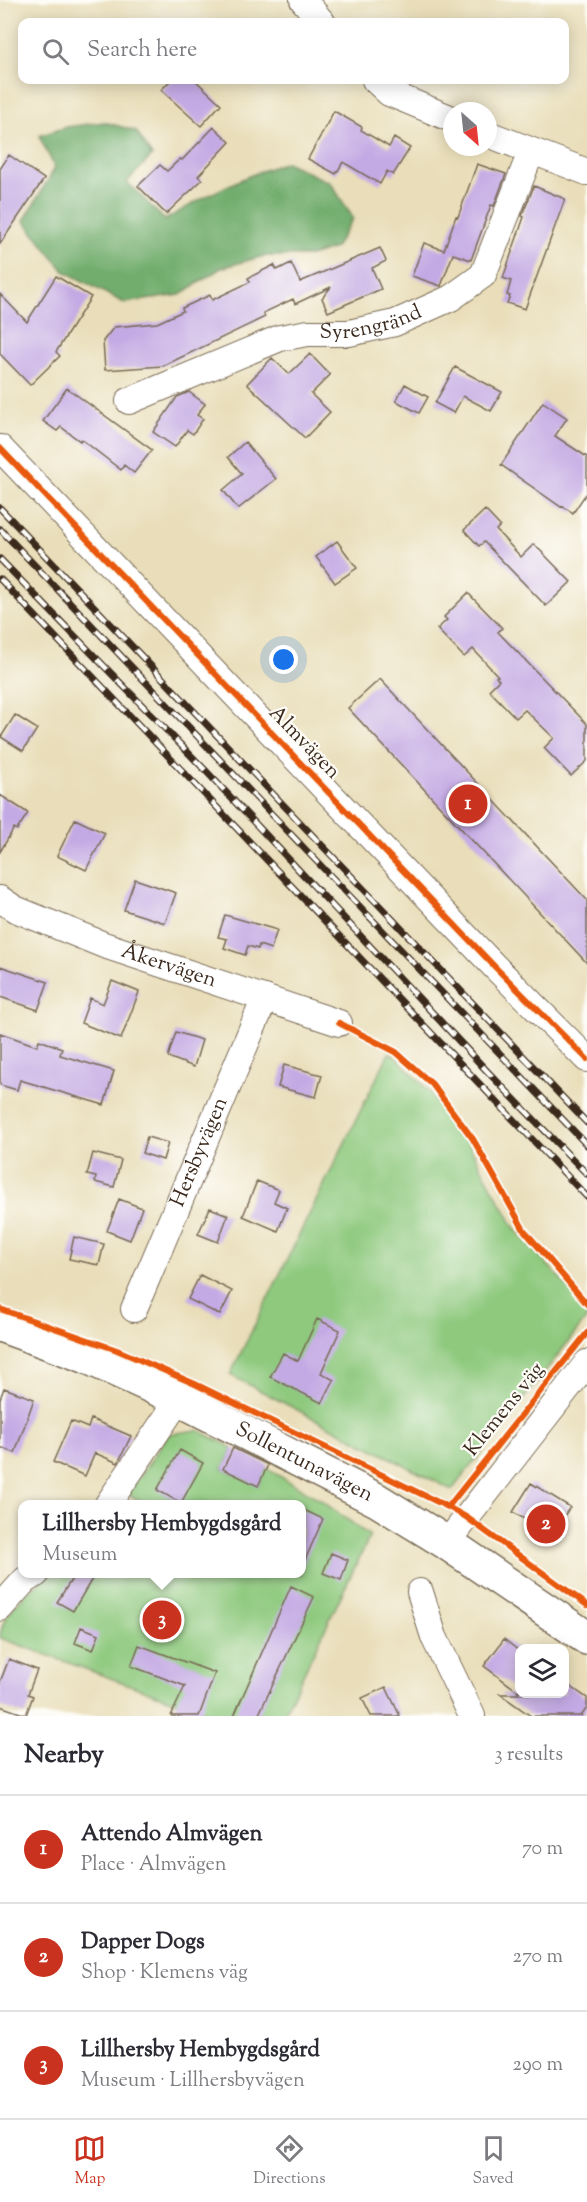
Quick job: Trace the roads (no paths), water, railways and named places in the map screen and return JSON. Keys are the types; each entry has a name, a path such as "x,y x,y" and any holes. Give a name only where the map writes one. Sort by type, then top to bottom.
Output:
{"street":[{"path":"303,0 319,18"},
{"path":"379,84 389,93 443,115"},
{"path":"497,138 587,172"},
{"name":"Syrengränd","path":"129,401 280,338 308,333 349,333 395,323 451,297 483,275 531,152"},
{"name":"Almvägen","path":"0,448 495,967 587,1059"},
{"name":"Åkervägen","path":"0,898 15,909 104,945 339,1023"},
{"name":"Hersbyvägen","path":"134,1309 265,998"},
{"name":"Sollentunavägen","path":"0,1325 85,1356 179,1399 377,1500 447,1543 587,1638"},
{"name":"Klemens väg","path":"447,1543 587,1363"},
{"path":"111,1500 179,1399"},
{"path":"0,1608 29,1578"},
{"path":"420,1592 434,1637 472,1716"}],"railway":[{"path":"0,508 587,1123"},
{"path":"0,529 587,1145"},
{"path":"0,559 207,772 487,1071 587,1174"},
{"path":"0,579 587,1197"}],"place":[{"name":"Attendo Almvägen","path":"468,804"},
{"name":"Dapper Dogs","path":"546,1524"},
{"name":"Lillhersby Hembygdsgård","path":"162,1620"}]}
